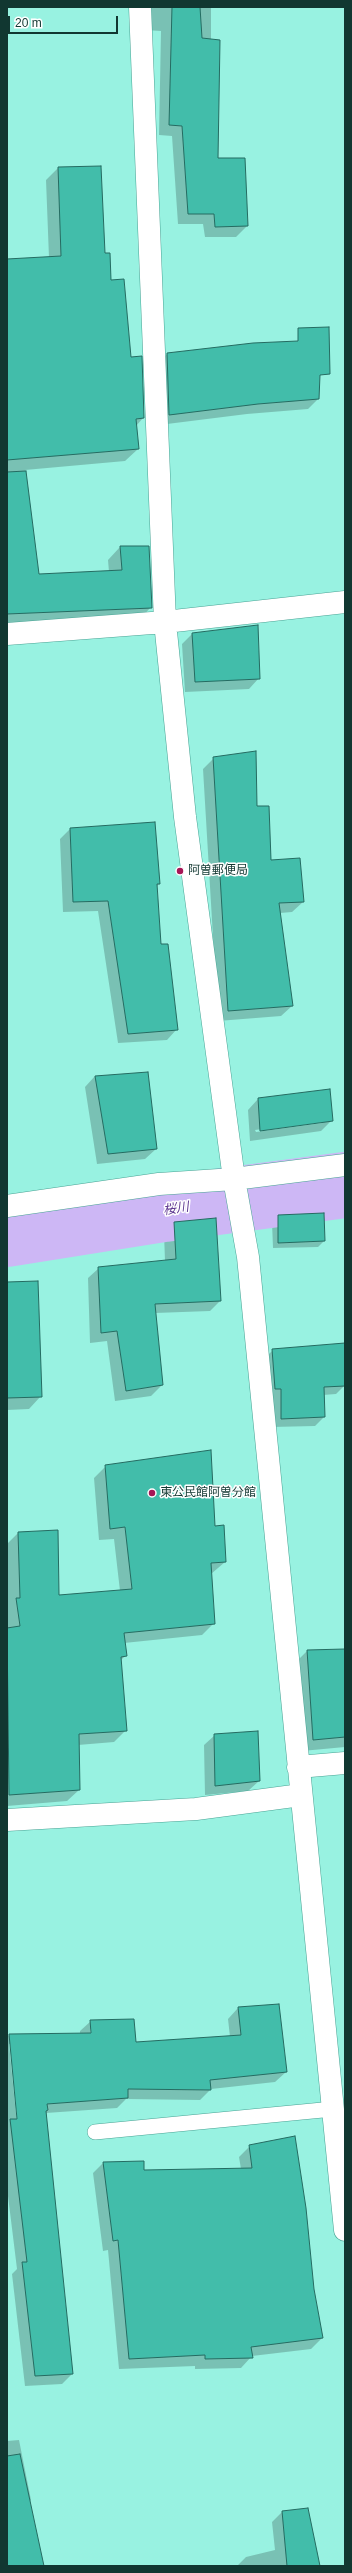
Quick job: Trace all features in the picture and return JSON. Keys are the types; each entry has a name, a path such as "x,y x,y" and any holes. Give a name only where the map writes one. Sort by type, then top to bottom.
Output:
{"street":[{"path":"140,7 165,622 185,817 236,1192 248,1257 345,2230"},
{"path":"7,634 165,622 345,602"},
{"path":"7,1206 159,1184 236,1192 345,1165"},
{"path":"298,1768 345,1763"},
{"path":"7,1820 196,1809 301,1795"}],"lane":[{"path":"95,2132 333,2109"}],"building":[{"path":"172,7 200,7 202,38 220,40 218,158 245,158 248,226 215,227 214,214 188,214 182,126 169,125"},
{"path":"101,166 105,253 110,253 111,280 124,279 131,357 142,356 144,418 136,419 139,449 7,460 7,259 61,256 58,167"},
{"path":"329,327 330,374 320,375 319,399 258,404 169,415 167,353 253,343 298,341 298,328"},
{"path":"26,471 39,574 122,570 120,546 149,546 152,608 7,614 7,472"},
{"path":"258,625 260,679 195,682 192,633"},
{"path":"256,751 257,806 269,806 271,860 300,858 304,902 279,903 293,1006 228,1011 213,757"},
{"path":"155,822 160,884 157,884 161,944 168,944 178,1030 128,1034 108,901 73,902 70,828"},
{"path":"148,1072 157,1149 108,1154 95,1076"},
{"path":"330,1089 333,1121 260,1131 258,1098"},
{"path":"324,1213 325,1241 278,1243 278,1215"},
{"path":"216,1218 221,1301 155,1304 163,1385 126,1391 117,1331 101,1333 98,1267 176,1259 174,1222"},
{"path":"38,1281 42,1397 7,1398 7,1282"},
{"path":"345,1343 345,1386 324,1387 325,1417 281,1419 281,1389 275,1389 272,1349"},
{"path":"211,1450 215,1526 224,1525 226,1562 211,1563 215,1624 124,1633 127,1656 121,1657 127,1731 79,1734 80,1790 9,1795 7,1628 20,1626 16,1598 20,1598 18,1532 58,1530 59,1595 132,1589 125,1527 110,1529 105,1465"},
{"path":"345,1649 345,1737 313,1740 307,1650"},
{"path":"258,1731 260,1781 215,1786 214,1734"},
{"path":"279,2004 287,2072 210,2080 211,2090 128,2089 128,2098 47,2104 48,2110 46,2111 73,2374 35,2376 22,2262 27,2262 10,2119 17,2119 9,2034 91,2033 90,2020 134,2019 136,2042 241,2035 238,2007"},
{"path":"295,2136 306,2208 314,2289 323,2338 251,2347 253,2358 205,2359 205,2355 129,2359 118,2240 113,2241 103,2162 144,2161 144,2170 252,2168 249,2145"},
{"path":"20,2454 44,2566 7,2566 7,2456"},
{"path":"308,2508 320,2566 287,2566 282,2511"}],"waterway":[{"name":"桜川","path":"7,1234 164,1209 345,1185"}],"place":[{"name":"阿曽郵便局","path":"180,871"},
{"name":"東公民館阿曽分館","path":"152,1493"}]}
